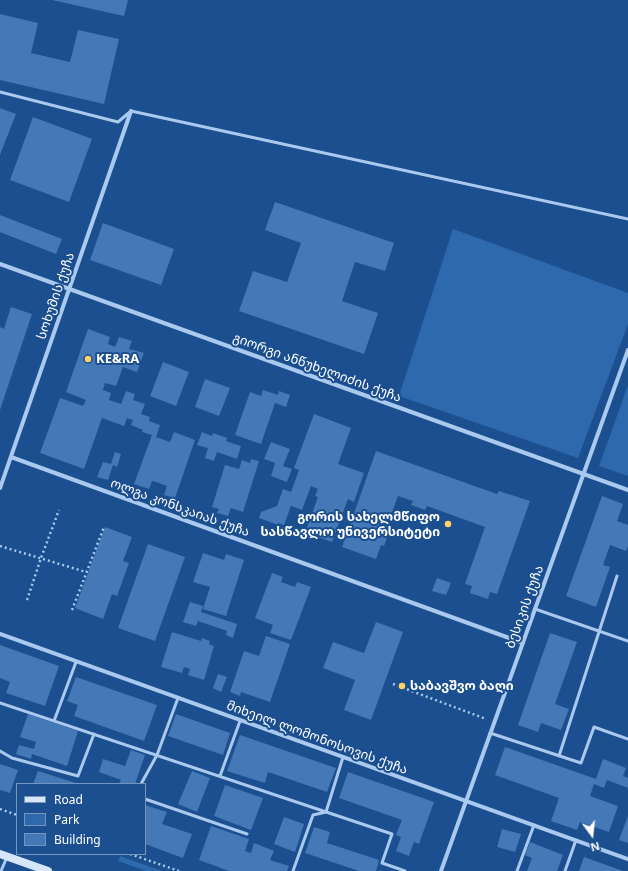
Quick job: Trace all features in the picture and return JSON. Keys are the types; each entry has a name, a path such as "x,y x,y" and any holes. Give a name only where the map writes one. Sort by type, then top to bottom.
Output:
{"main road":[{"path":"3,855 48,871"}],"street":[{"name":"სოხუმის ქუჩა","path":"0,488 131,112"},
{"name":"გიორგი ანწუხელიძის ქუჩა","path":"0,264 628,490"},
{"name":"ბესიკის ქუჩა","path":"441,871 628,350"},
{"name":"ოლგა კონსკაიას ქუჩა","path":"11,457 523,643"},
{"name":"მიხეილ ლომონოსოვის ქუჩა","path":"0,634 628,859"}],"lane":[{"path":"0,92 118,122 131,112 628,219"},
{"path":"559,756 617,576"},
{"path":"535,609 628,641"},
{"path":"54,721 76,662"},
{"path":"142,783 157,755 178,698"},
{"path":"0,702 392,834 382,863 405,871"},
{"path":"220,776 240,721"},
{"path":"490,733 581,763 594,727 628,739"},
{"path":"0,751 12,758 78,776 94,734"},
{"path":"326,812 343,757"},
{"path":"146,799 248,834"},
{"path":"293,871 313,815 326,812"},
{"path":"517,871 534,825"},
{"path":"565,871 576,840"},
{"path":"1,871 3,855"}],"path":[{"path":"28,600 41,558 59,510"},
{"path":"72,610 104,527"},
{"path":"0,546 86,572"},
{"path":"393,684 494,722"},
{"path":"0,809 16,815"},
{"path":"133,855 179,871"}],"green space":[{"path":"453,229 628,293 628,324 578,458 399,396"},
{"path":"628,385 628,476 599,466"},
{"path":"120,856 162,871 146,871 118,861"}],"building":[{"path":"52,0 128,0 124,16"},
{"path":"0,14 38,23 31,53 70,62 78,30 119,39 104,104 0,80"},
{"path":"0,108 16,114 0,155"},
{"path":"33,117 92,139 69,202 10,180"},
{"path":"275,202 394,243 385,271 355,262 342,301 378,313 364,354 239,311 253,271 287,282 301,243 265,230"},
{"path":"0,215 62,239 56,254 0,232"},
{"path":"103,223 174,249 161,285 90,260"},
{"path":"11,307 32,314 0,410 0,327 4,329"},
{"path":"88,329 110,337 108,344 115,347 119,337 132,341 129,349 144,353 137,372 123,367 116,386 105,383 103,390 111,393 109,400 121,404 126,391 135,394 133,400 145,404 141,414 150,417 149,421 160,425 156,437 170,442 174,432 195,440 175,498 164,495 167,486 156,482 152,481 149,489 134,484 152,435 142,432 143,430 131,425 133,420 127,418 124,426 102,418 84,469 40,453 60,398 83,406 86,400 66,392"},
{"path":"163,362 189,372 176,406 150,396"},
{"path":"205,379 230,388 219,416 195,407"},
{"path":"263,390 278,395 279,391 290,395 286,407 275,403 261,444 235,435 250,392 261,396"},
{"path":"314,414 351,428 338,464 364,473 354,502 348,499 332,542 305,533 318,497 315,496 318,489 311,486 302,510 291,506 284,525 278,523 278,525 259,518 261,512 277,506 283,489 291,492 299,470 294,468"},
{"path":"202,432 212,436 213,433 227,438 226,441 241,446 237,459 217,452 214,461 205,458 208,448 197,445"},
{"path":"271,442 290,449 283,466 292,469 287,482 271,476 275,463 264,459"},
{"path":"376,451 497,494 499,491 530,501 497,594 490,592 488,599 470,593 472,586 465,584 485,527 427,506 425,510 411,505 413,501 398,496 384,534 388,535 384,546 381,545 376,559 342,547"},
{"path":"115,452 121,454 117,467 113,465 108,480 97,477 103,462 111,464"},
{"path":"251,459 259,461 243,512 231,508 228,516 217,513 219,509 212,507 225,465 239,469 242,460 250,463"},
{"path":"602,496 623,504 617,521 628,525 628,546 626,551 610,545 603,565 610,567 596,607 566,596"},
{"path":"105,527 132,537 123,561 129,563 117,596 112,594 103,619 75,608"},
{"path":"148,544 185,557 155,641 118,628"},
{"path":"203,553 224,560 226,554 244,560 226,616 203,609 210,587 193,582"},
{"path":"272,573 283,577 281,582 295,587 297,582 311,587 291,640 270,633 273,625 255,618"},
{"path":"437,578 451,583 446,595 432,591"},
{"path":"190,602 203,606 201,612 237,624 233,638 226,635 227,631 198,621 196,626 183,622"},
{"path":"376,622 403,632 371,720 344,710 355,680 323,668 333,642 364,653"},
{"path":"172,632 201,641 202,638 210,641 209,644 214,646 204,680 188,675 190,669 184,667 182,673 161,667"},
{"path":"550,633 577,642 555,704 569,709 561,730 541,723 538,732 518,725"},
{"path":"266,636 290,644 270,702 241,692 240,696 230,692 244,651 259,656"},
{"path":"0,645 59,666 45,706 6,693 10,682 0,678"},
{"path":"218,674 227,677 221,692 213,688"},
{"path":"76,677 157,705 144,741 74,716 78,705 67,701"},
{"path":"28,714 78,731 67,766 32,754 31,759 16,754 19,745 34,749 36,742 20,737"},
{"path":"176,714 230,733 223,755 168,736"},
{"path":"240,735 336,768 327,792 268,772 265,783 227,771"},
{"path":"505,747 596,779 603,759 626,768 623,776 628,778 628,788 607,780 604,788 594,784 590,796 618,806 609,832 580,822 577,830 551,821 559,798 495,775"},
{"path":"131,750 145,755 135,783 120,783 121,780 99,772 103,759 125,766"},
{"path":"0,764 18,770 10,793 0,790"},
{"path":"38,771 76,783 33,783"},
{"path":"192,771 210,778 197,812 178,804"},
{"path":"348,772 434,802 419,844 414,842 409,856 396,851 401,837 396,835 402,820 339,798"},
{"path":"225,785 263,798 251,830 214,816"},
{"path":"146,805 167,812 162,824 192,834 183,858 146,844"},
{"path":"628,816 628,843 619,840"},
{"path":"284,817 304,824 295,852 274,844"},
{"path":"211,826 249,839 245,851 251,853 254,843 274,851 270,860 289,866 287,871 229,871 199,860"},
{"path":"314,827 330,832 327,843 379,860 376,871 359,871 305,853"},
{"path":"502,829 521,834 515,852 497,847"},
{"path":"530,842 563,855 557,871 527,871 532,858 525,855"},
{"path":"584,857 623,871 579,871"}],"place":[{"name":"KE&RA","path":"88,359"},
{"name":"გორის სახელმწიფო სასწავლო უნივერსიტეტი","path":"448,524"},
{"name":"საბავშვო ბაღი","path":"402,686"}]}
